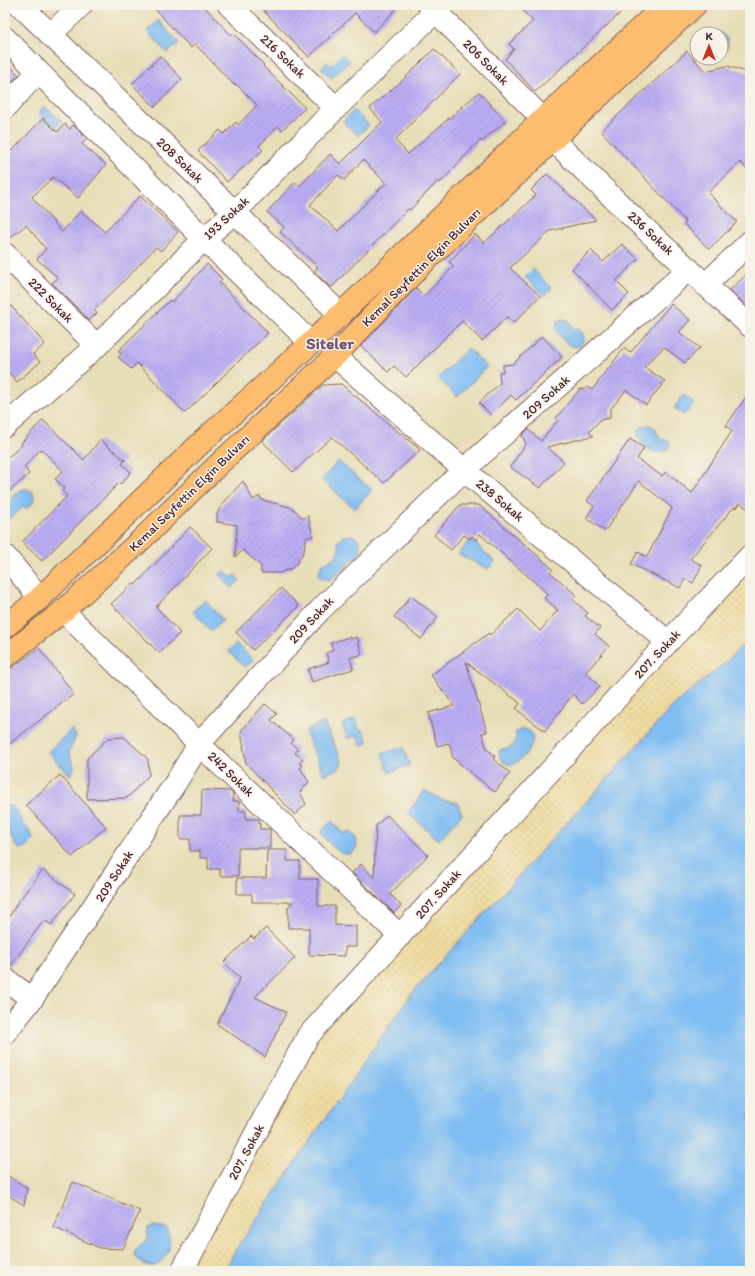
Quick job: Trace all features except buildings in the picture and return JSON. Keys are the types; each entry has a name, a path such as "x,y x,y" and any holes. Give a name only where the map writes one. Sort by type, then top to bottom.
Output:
{"main road":[{"name":"Kemal Seyfettin Elgin Bulvarı","path":"5,627 40,598 204,440 312,343 544,119 665,5"},
{"name":"Kemal Seyfettin Elgin Bulvarı","path":"5,657 63,611 138,543 222,461 335,356 417,269 695,5"}],"street":[{"name":"208 Sokak","path":"20,5 341,315"},
{"path":"50,35 81,5"},
{"name":"216 Sokak","path":"229,5 336,108"},
{"name":"193 Sokak","path":"5,426 97,346 204,238 234,213 436,7"},
{"name":"206 Sokak","path":"436,7 544,119"},
{"path":"5,38 204,238 312,343"},
{"path":"5,108 38,72"},
{"name":"236 Sokak","path":"552,140 750,326"},
{"path":"705,285 750,242"},
{"name":"222 Sokak","path":"5,254 97,346"},
{"name":"209 Sokak","path":"5,1033 32,999 176,782 199,744 320,610 464,470 689,269"},
{"name":"238 Sokak","path":"335,356 464,470 668,642"},
{"path":"5,556 40,598"},
{"name":"207. Sokak","path":"182,1271 308,1036 668,642 750,556"},
{"name":"242 Sokak","path":"63,611 199,744 400,936"},
{"path":"5,979 32,999"}],"sand":[{"path":"750,556 750,637 727,661 675,704 412,993 237,1248 224,1271 182,1271 308,1036"}],"water":[{"path":"158,20 179,43 167,53 147,31"},
{"path":"343,54 350,61 331,78 321,68 327,62 331,66"},
{"path":"44,106 62,121 56,128 38,113"},
{"path":"354,110 369,125 358,136 343,121"},
{"path":"533,269 552,288 544,296 525,277"},
{"path":"560,319 568,320 573,329 578,329 582,332 584,338 578,347 568,344 560,336 556,327"},
{"path":"468,348 487,367 457,397 438,378"},
{"path":"684,395 694,403 684,415 674,408"},
{"path":"650,425 655,428 660,439 669,441 670,445 666,450 656,452 650,450 641,441 638,436 638,430 643,426"},
{"path":"338,461 372,490 355,509 322,480"},
{"path":"26,489 32,491 34,496 33,503 27,508 23,507 11,518 5,518 5,506 20,490"},
{"path":"352,535 359,540 360,554 331,579 324,579 318,575 322,565 336,557 339,548 338,542 343,536"},
{"path":"471,539 495,562 488,569 458,554"},
{"path":"224,570 232,578 235,575 240,580 232,588 219,575"},
{"path":"205,600 223,620 211,631 193,611"},
{"path":"750,637 750,1271 224,1271 237,1248 412,993 675,704 727,661"},
{"path":"236,643 253,660 245,668 228,651"},
{"path":"355,719 360,731 363,730 368,743 361,746 357,735 348,739 342,724"},
{"path":"324,722 342,762 339,768 324,775 305,731"},
{"path":"72,729 76,736 69,752 74,767 74,770 70,775 48,752"},
{"path":"522,729 530,731 533,736 532,743 528,751 523,758 516,762 509,764 503,762 499,750 509,748 515,743 516,732"},
{"path":"403,747 410,765 389,773 382,754"},
{"path":"424,790 442,800 457,802 462,814 439,840 408,813"},
{"path":"5,806 12,806 15,809 22,822 32,834 33,839 24,848 20,849 16,846 5,824"},
{"path":"332,821 342,833 349,832 356,838 357,847 353,852 348,854 337,850 320,832"},
{"path":"152,1226 162,1227 168,1230 169,1249 162,1261 155,1266 149,1266 136,1257 135,1251 144,1243 148,1235 148,1228"}],"district":[{"name":"Siteler","path":"330,343"}]}
